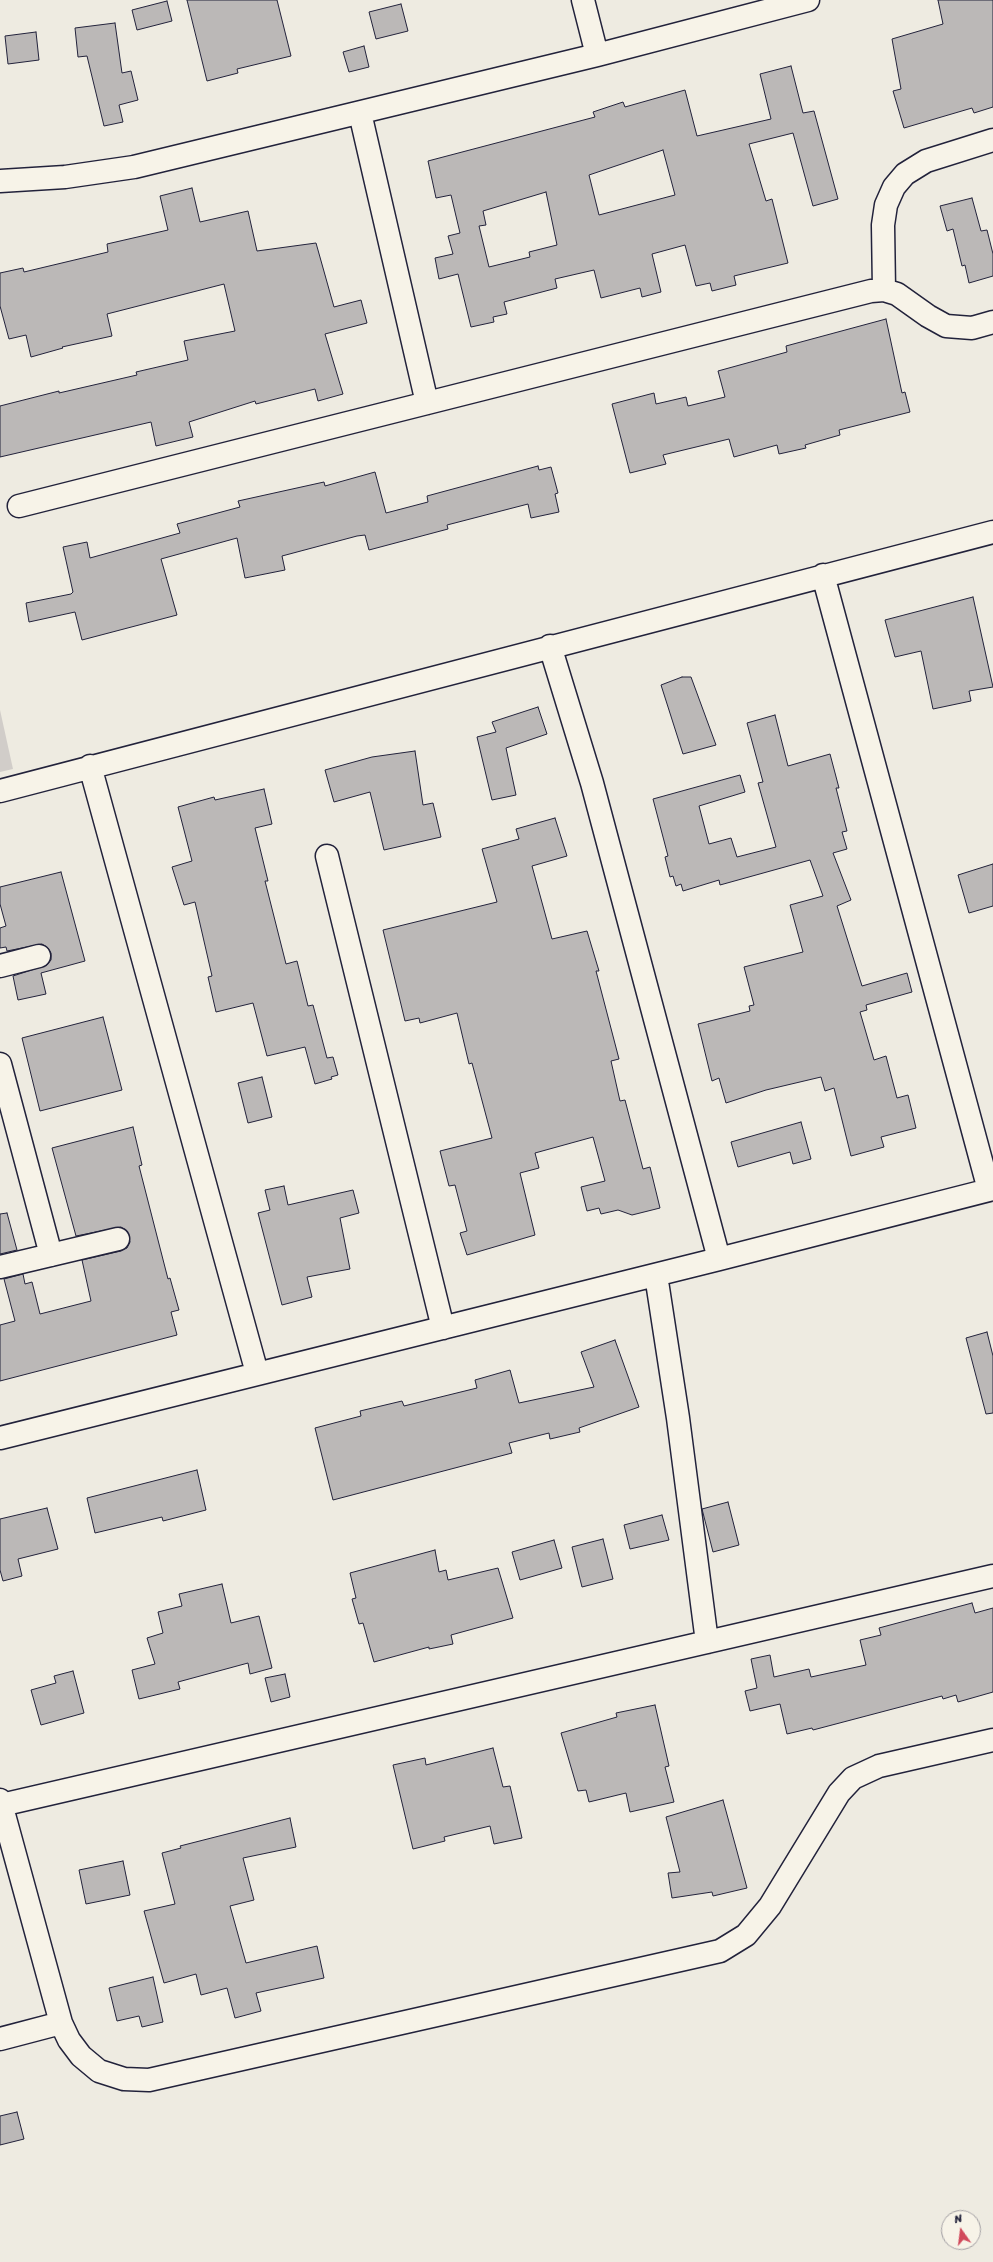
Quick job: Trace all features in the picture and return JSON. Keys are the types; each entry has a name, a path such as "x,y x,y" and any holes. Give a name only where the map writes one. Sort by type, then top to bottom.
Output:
{"street":[{"path":"583,0 597,55"},
{"path":"0,181 65,177 134,168 597,55 808,0"},
{"path":"360,113 427,403"},
{"path":"884,290 883,225 886,205 894,187 905,174 926,161 993,140"},
{"path":"19,506 871,291 884,290 897,294 928,316 946,326 972,328 993,322"},
{"path":"0,791 90,766 550,646 993,532"},
{"path":"0,1438 656,1275 991,1189 823,575"},
{"path":"550,646 592,783 719,1259"},
{"path":"90,766 257,1373"},
{"path":"327,856 443,1328"},
{"path":"0,966 39,956"},
{"path":"0,1064 7,1116 51,1255"},
{"path":"0,1267 118,1239"},
{"path":"656,1275 678,1418 707,1642"},
{"path":"993,1576 1,1802 61,2022 73,2045 81,2056 100,2071 124,2079 149,2080 720,1951 746,1935 770,1906 839,1793 853,1778 879,1766 993,1740"},
{"path":"0,2039 61,2022"}],"shaded area":[{"path":"0,710 13,769 0,772"}],"building":[{"path":"187,0 277,0 291,56 237,69 238,73 207,81"},
{"path":"938,0 993,0 993,107 974,113 972,108 904,128 893,91 901,89 892,39 943,24"},
{"path":"167,1 172,21 137,30 132,10"},
{"path":"401,4 408,31 376,39 369,12"},
{"path":"115,23 122,73 131,71 138,100 119,105 123,122 104,126 87,56 78,57 75,28"},
{"path":"36,32 39,60 8,64 5,36"},
{"path":"364,46 369,67 349,72 343,52"},
{"path":"791,66 803,113 814,111 838,199 813,206 793,133 749,144 766,201 772,199 788,263 734,276 736,285 712,291 710,283 696,286 685,245 652,254 661,292 642,297 640,288 601,298 594,270 555,279 557,288 504,302 507,314 493,317 494,322 471,327 458,274 439,279 435,258 453,254 448,236 460,233 451,195 436,198 428,161 595,117 593,112 623,102 625,107 685,90 697,136 771,119 760,74","holes":["663,150 675,195 599,215 589,175","546,192 557,245 529,252 530,257 489,267 479,226 486,225 483,211"]},
{"path":"192,188 200,222 248,211 257,251 316,243 334,307 361,300 367,323 325,334 343,394 318,401 315,389 256,404 255,401 189,422 193,437 156,446 151,422 0,457 0,406 59,391 59,393 137,375 136,372 188,360 184,341 235,331 224,284 107,314 112,336 62,347 63,348 31,357 26,335 9,339 0,306 0,273 23,268 24,272 108,252 107,244 168,230 160,196"},
{"path":"972,198 981,231 987,230 993,254 993,276 969,283 965,265 962,266 953,229 947,231 940,206"},
{"path":"886,319 902,393 905,392 910,412 839,430 840,435 805,445 806,448 779,454 777,445 734,457 729,439 663,455 666,464 630,473 612,404 654,393 656,404 686,397 688,406 725,397 718,371 787,352 786,346"},
{"path":"538,466 539,470 551,467 558,493 555,494 559,512 531,518 528,504 447,525 448,529 369,550 365,535 357,536 282,556 285,570 245,578 237,538 161,559 177,615 82,640 75,612 29,622 26,603 71,594 73,592 63,547 87,542 90,558 180,533 177,524 240,507 238,501 324,482 325,486 375,472 386,513 428,502 427,496"},
{"path":"973,597 993,687 969,691 971,701 933,709 921,651 895,657 885,620"},
{"path":"682,677 691,677 716,745 683,754 661,685"},
{"path":"538,707 547,734 506,748 516,795 492,800 477,737 496,732 492,722"},
{"path":"775,715 788,766 830,754 839,788 836,788 847,831 842,832 847,849 833,853 851,900 837,906 862,986 907,973 912,992 866,1005 867,1010 860,1012 874,1060 886,1056 897,1098 908,1095 916,1128 881,1137 884,1147 851,1156 834,1088 825,1091 821,1077 766,1090 726,1103 719,1078 712,1081 698,1024 750,1011 749,1006 754,1005 744,967 803,952 790,905 823,896 810,860 720,885 719,880 683,891 681,884 676,886 673,876 670,877 665,857 668,856 653,799 740,775 745,792 699,806 709,844 731,838 737,857 776,847 758,783 763,782 747,723"},
{"path":"415,751 423,805 433,803 441,837 384,850 370,792 334,802 325,770 372,757"},
{"path":"264,789 272,824 255,828 268,881 265,881 286,964 297,961 308,1006 313,1005 327,1058 333,1057 338,1075 331,1077 332,1079 315,1084 305,1047 267,1056 253,1003 216,1012 208,977 212,976 195,902 184,905 172,867 192,861 178,807 214,797 215,800"},
{"path":"555,818 567,856 532,866 552,939 587,931 599,971 596,971 619,1059 611,1061 620,1101 625,1100 643,1169 650,1167 660,1208 632,1215 618,1210 601,1214 599,1208 587,1211 581,1187 605,1181 593,1137 535,1153 539,1168 520,1173 535,1235 467,1255 460,1233 467,1231 455,1185 449,1186 440,1151 492,1138 472,1063 469,1064 457,1013 420,1023 419,1018 405,1021 383,930 497,902 482,849 519,839 516,829"},
{"path":"993,864 993,906 969,913 958,875"},
{"path":"61,872 85,961 41,973 46,994 18,1000 13,976 47,965 51,960 51,953 48,948 42,944 7,951 6,947 0,948 0,928 6,926 0,904 0,887"},
{"path":"103,1017 122,1090 40,1111 22,1038"},
{"path":"262,1077 272,1117 248,1123 238,1083"},
{"path":"801,1122 811,1159 793,1164 790,1152 738,1167 731,1142"},
{"path":"133,1127 142,1165 139,1166 168,1279 170,1278 179,1310 171,1312 177,1335 0,1381 0,1325 15,1321 4,1279 23,1274 25,1284 32,1282 40,1314 91,1301 82,1260 121,1251 127,1248 130,1242 127,1231 121,1227 76,1236 52,1148"},
{"path":"284,1186 288,1205 353,1190 359,1213 340,1218 350,1269 307,1277 312,1297 282,1305 258,1213 270,1210 265,1190"},
{"path":"7,1213 17,1250 0,1254 0,1214"},
{"path":"987,1332 993,1356 993,1413 986,1414 966,1338"},
{"path":"615,1340 639,1407 579,1428 580,1432 550,1439 549,1433 509,1443 512,1453 333,1500 315,1428 361,1416 360,1411 402,1401 404,1406 477,1388 475,1380 510,1370 519,1403 594,1387 581,1352"},
{"path":"197,1470 206,1510 163,1521 162,1517 95,1533 87,1498"},
{"path":"728,1502 739,1545 713,1552 702,1509"},
{"path":"47,1508 58,1549 18,1559 22,1576 3,1581 0,1570 0,1519"},
{"path":"662,1515 669,1540 630,1549 624,1525"},
{"path":"603,1539 613,1579 582,1587 572,1547"},
{"path":"554,1540 562,1568 520,1580 512,1552"},
{"path":"435,1550 439,1572 446,1570 448,1580 498,1568 513,1618 451,1635 453,1644 429,1649 429,1647 374,1662 363,1623 359,1624 352,1599 356,1598 350,1573"},
{"path":"222,1584 231,1623 259,1616 272,1668 250,1674 248,1663 178,1682 180,1689 139,1699 132,1670 155,1664 147,1638 163,1633 158,1612 182,1606 179,1594"},
{"path":"972,1603 975,1613 993,1608 993,1692 958,1702 956,1695 943,1699 942,1696 813,1730 812,1728 787,1734 780,1704 750,1711 745,1691 757,1688 751,1659 770,1655 774,1677 809,1669 811,1677 866,1665 860,1640 881,1635 879,1628"},
{"path":"73,1671 84,1713 41,1725 31,1690 56,1683 54,1676"},
{"path":"285,1674 290,1697 271,1702 265,1678"},
{"path":"655,1705 669,1766 665,1767 674,1802 630,1812 626,1793 589,1802 586,1790 578,1791 561,1733 617,1717 616,1713"},
{"path":"493,1748 503,1787 510,1786 522,1838 494,1844 490,1826 444,1837 445,1841 413,1849 393,1765 425,1758 426,1765"},
{"path":"723,1800 747,1888 713,1896 712,1892 672,1898 668,1873 680,1872 666,1817"},
{"path":"290,1818 296,1847 243,1858 254,1900 230,1906 246,1963 317,1946 324,1978 256,1993 261,2011 235,2018 227,1988 201,1995 196,1974 164,1983 144,1911 175,1904 162,1853 181,1848 180,1846"},
{"path":"123,1861 130,1895 86,1904 79,1870"},
{"path":"153,1977 163,2022 142,2027 139,2016 117,2021 109,1988"},
{"path":"17,2112 24,2139 0,2145 0,2116"}]}
